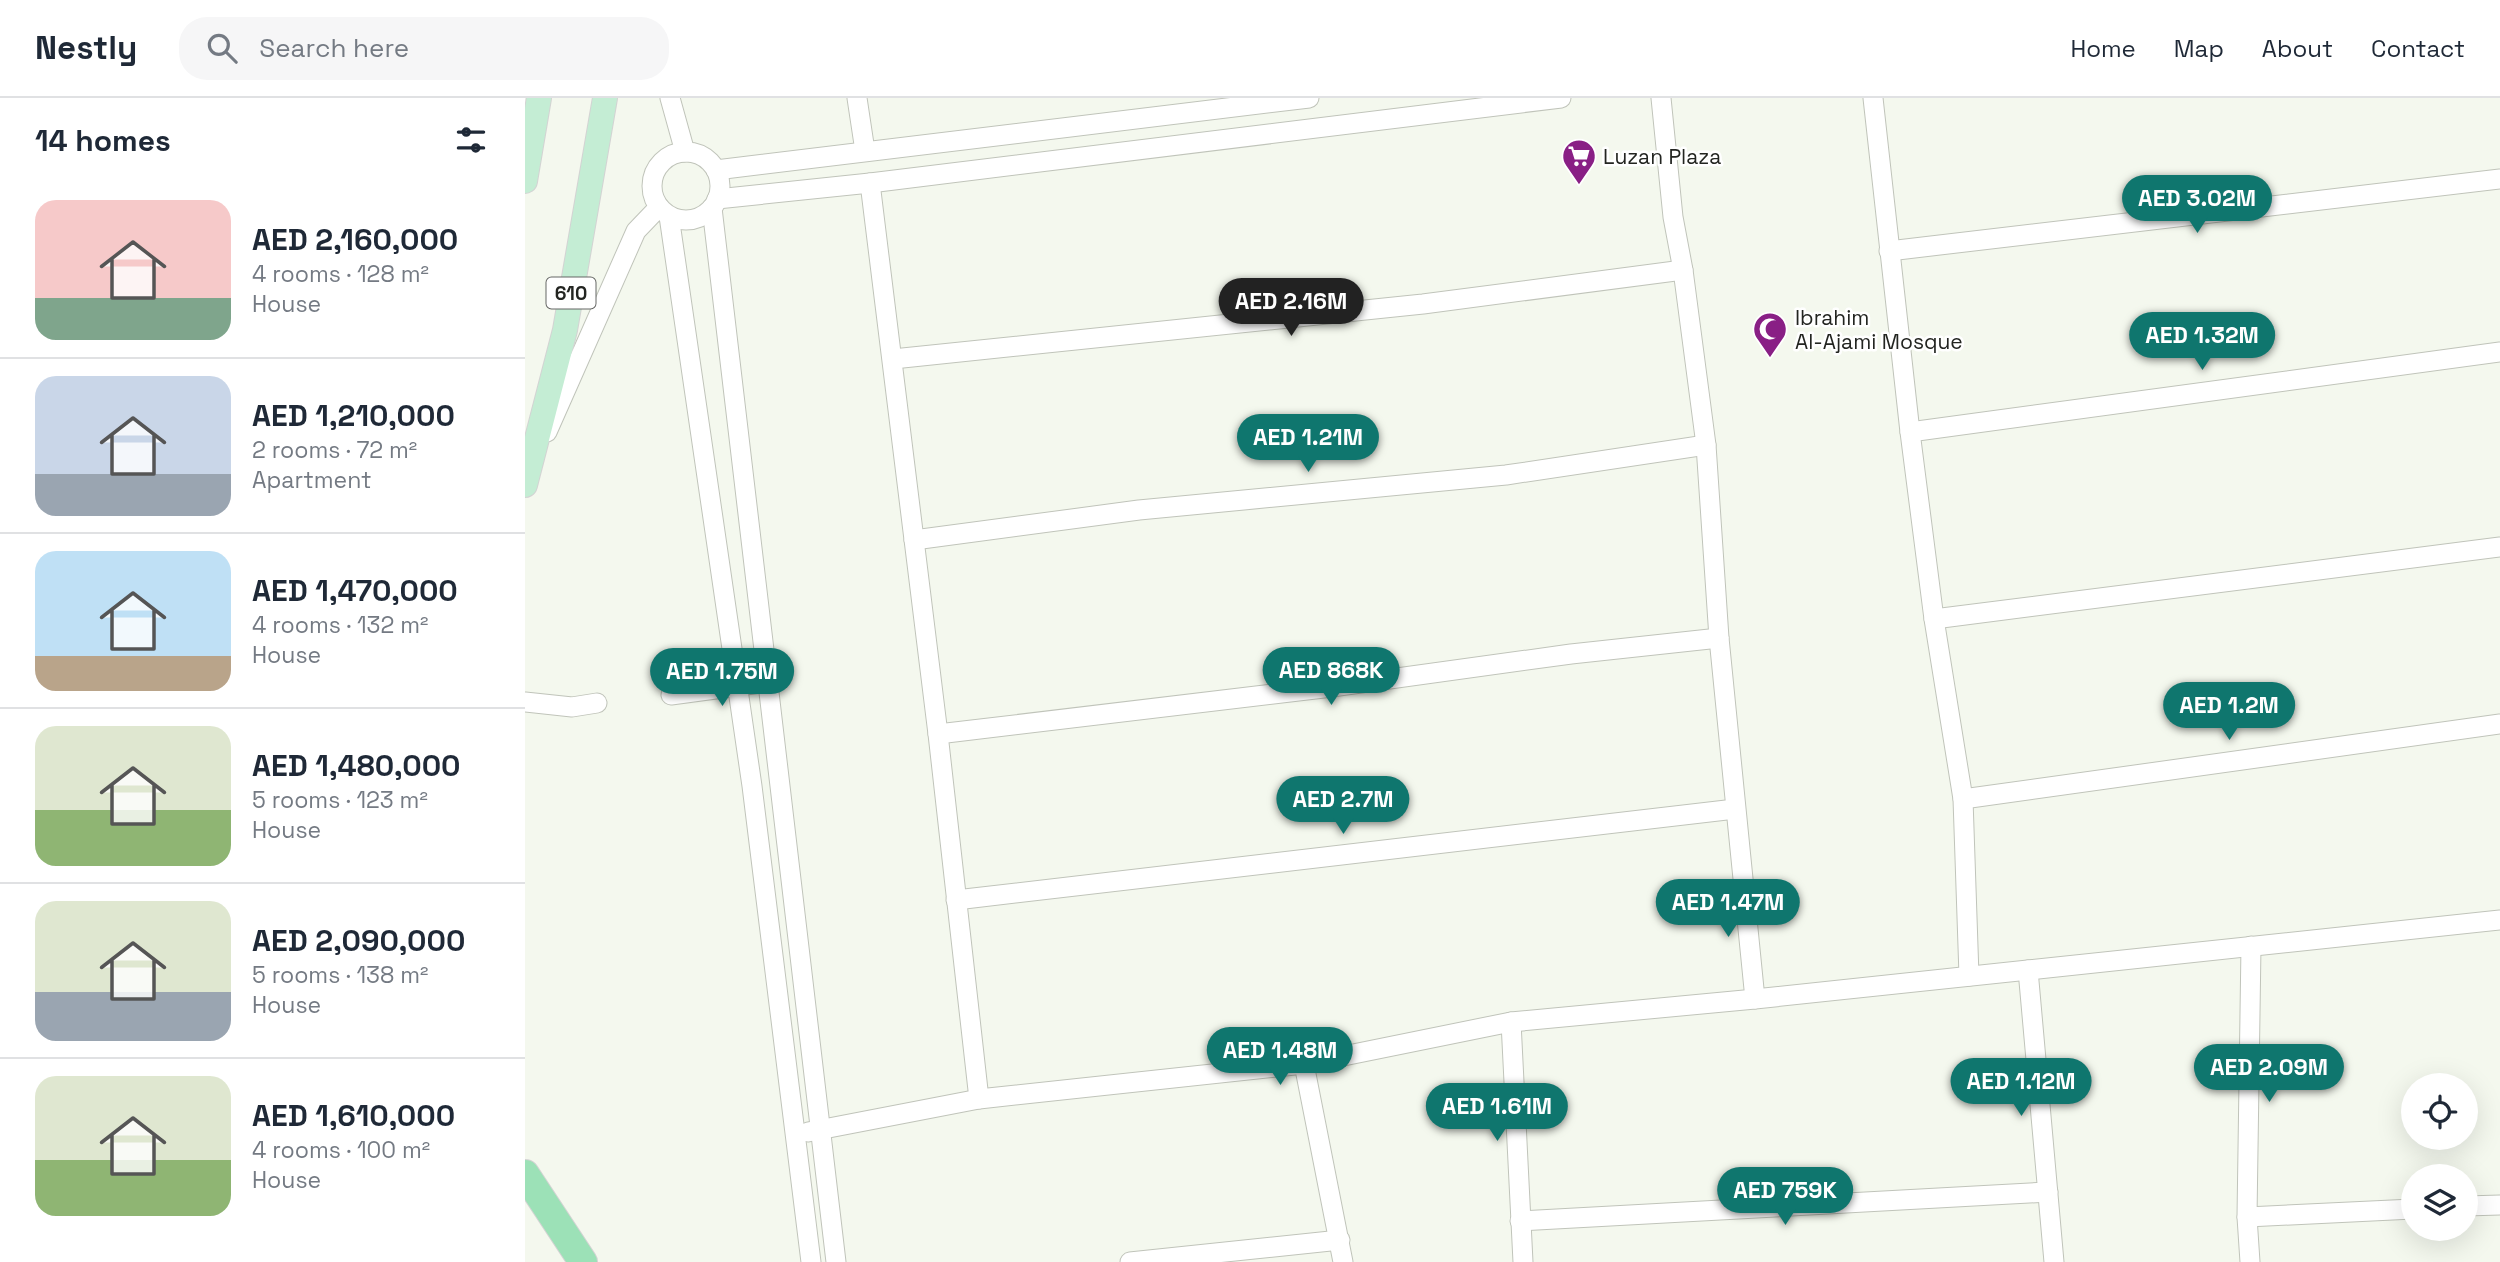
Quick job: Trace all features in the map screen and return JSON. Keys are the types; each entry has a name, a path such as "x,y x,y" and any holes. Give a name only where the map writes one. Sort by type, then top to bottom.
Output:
{"highway":[{"path":"525,1174 583,1262"}],"main road":[{"path":"525,181 540,98"},
{"name":"610","path":"526,480 565,330 605,98"}],"street":[{"path":"670,98 685,152"},
{"path":"857,98 865,151"},
{"path":"716,170 1309,98"},
{"path":"836,1262 715,204 720,180 716,170 704,157 685,152 665,159 658,167 653,176 654,198 664,211 680,219 692,219 703,215 715,204 1561,98"},
{"path":"1661,98 1673,217 1683,270 1706,446 1719,638 1755,999"},
{"path":"1873,98 1934,619 1963,799 1969,976"},
{"path":"1889,251 2500,179"},
{"path":"870,183 938,734 979,1099"},
{"path":"526,480 636,231 664,211"},
{"path":"664,211 737,685 797,1136 811,1262"},
{"path":"893,359 1423,304 1683,270"},
{"path":"1910,432 2500,352"},
{"path":"914,540 1139,510 1506,475 1706,446"},
{"path":"1934,619 2500,547"},
{"path":"938,734 1332,687 1571,654 1719,638"},
{"path":"671,695 768,682"},
{"path":"525,702 572,707 597,703"},
{"path":"1963,799 2500,724"},
{"path":"956,900 1735,809"},
{"path":"797,1136 819,1129 979,1099 1304,1064 1511,1022 1755,999 2500,920"},
{"path":"2249,1262 2247,1217 2251,946"},
{"path":"2028,970 2055,1262"},
{"path":"1511,1022 1523,1262"},
{"path":"1304,1064 1343,1262"},
{"path":"1520,1221 2048,1192"},
{"path":"2478,1206 2500,1205"},
{"path":"2247,1217 2401,1210"},
{"path":"1132,1262 1340,1240"}],"place":[{"name":"Luzan Plaza","path":"1579,186"},
{"name":"Ibrahim Al-Ajami Mosque","path":"1770,359"}]}
